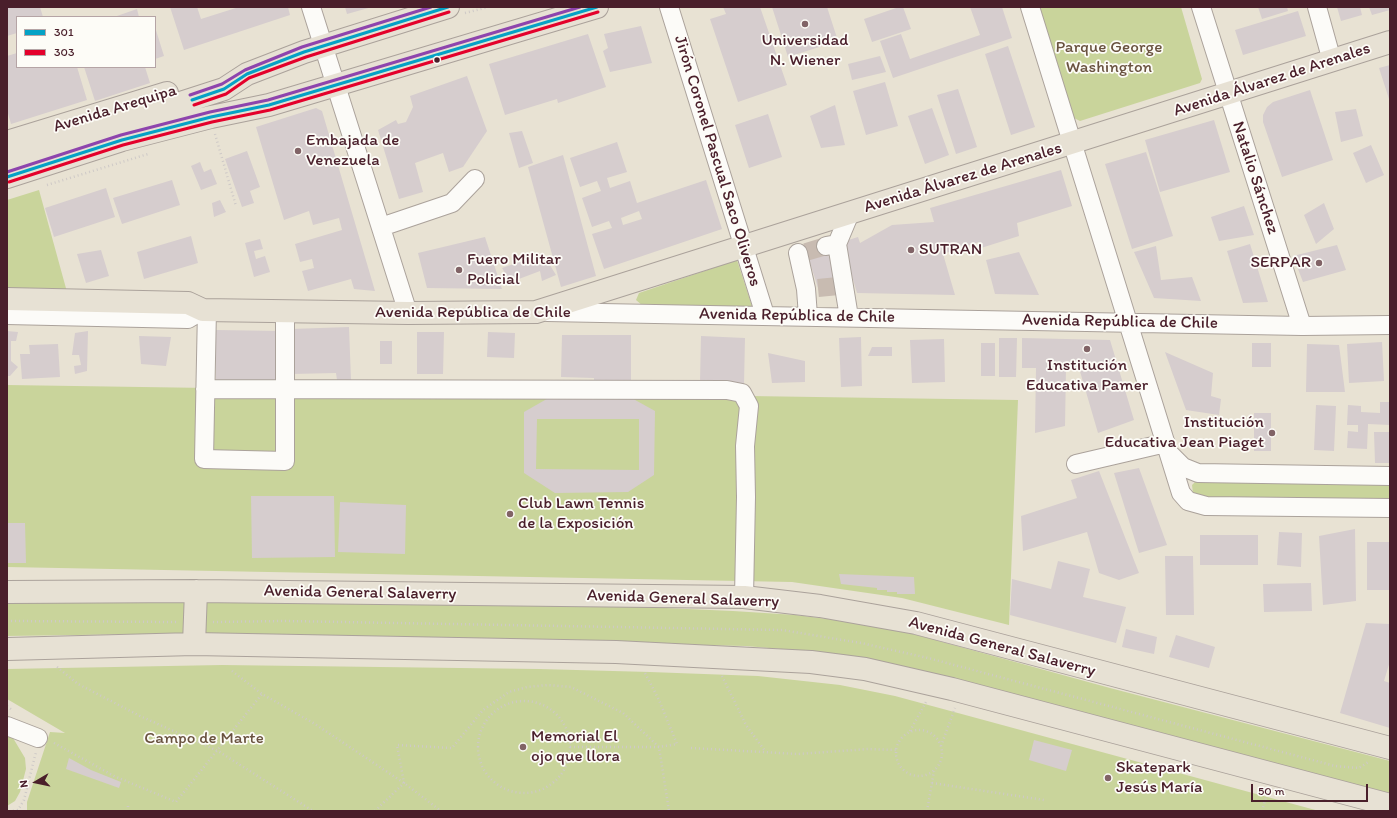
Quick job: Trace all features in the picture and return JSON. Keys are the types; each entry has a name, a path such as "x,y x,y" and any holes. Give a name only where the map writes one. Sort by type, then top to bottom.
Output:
{"main road":[{"name":"Avenida Arequipa","path":"7,160 224,89 247,74 323,46 448,7"},
{"name":"Avenida Arequipa","path":"7,189 269,105 597,7"},
{"name":"Avenida Álvarez de Arenales","path":"536,312 1390,42"},
{"name":"Avenida Arequipa","path":"7,142 212,78 247,74"},
{"name":"Avenida Arequipa","path":"7,177 122,140 211,117 269,105"},
{"name":"Avenida República de Chile","path":"7,299 188,303 205,310 408,314 536,312"},
{"name":"Avenida General Salaverry","path":"7,592 196,591 744,597 820,606 916,623 1382,753"},
{"path":"194,644 196,591"},
{"path":"7,649 194,644 616,652 818,663 865,669 952,689 1390,805"}],"street":[{"path":"311,7 408,314"},
{"name":"Jirón Coronel Pascual Saco Oliveros","path":"669,7 765,315"},
{"path":"1030,7 1181,493 1188,501 1200,505 1390,508"},
{"name":"Natalio Sánchez","path":"1200,7 1302,326"},
{"path":"1318,7 1332,61"},
{"path":"381,227 452,203 475,179"},
{"path":"849,316 831,245 850,213"},
{"path":"776,237 802,252 812,288 808,316"},
{"path":"205,310 204,459 285,461 285,311"},
{"name":"Avenida República de Chile","path":"7,315 188,319 205,310"},
{"name":"Avenida República de Chile","path":"536,312 849,316 1302,326 1390,325"},
{"path":"205,389 727,390 742,393 749,406 745,446 746,497 744,597"},
{"path":"1076,464 1168,448"},
{"path":"1168,448 1183,466 1198,474 1390,476"},
{"path":"1198,474 1192,486 1195,500 1200,505"},
{"path":"12,720 38,738"}],"path":[{"path":"212,123 236,206"},
{"path":"53,665 78,684 140,716 218,750 312,811"},
{"path":"570,747 659,748 677,744 659,700 640,666"},
{"path":"232,670 262,694 315,724 404,783 441,811"},
{"path":"721,674 746,725 766,752"},
{"path":"404,783 397,745 452,748 483,710 509,692 527,687 548,685 571,687 594,697 623,713 659,748 669,811"},
{"path":"13,811 18,811 29,788 39,733 60,748 114,776 176,802 262,694"},
{"path":"921,698 927,700 910,732 898,742 896,750 899,765 904,771 919,776 934,771"},
{"path":"525,701 545,706 560,718 567,732 570,747 565,768 556,780 543,790 522,794 502,788 493,782 481,765 477,744 479,734 489,716 505,705 525,701"},
{"path":"948,705 962,709"},
{"path":"7,706 12,720"},
{"path":"927,811 934,771 941,759 941,746 955,707"},
{"path":"910,732 917,730 932,734 941,746"},
{"path":"691,748 798,754 868,749 896,750"},
{"path":"1334,766 1359,768 1382,753"},
{"path":"375,811 404,783"},
{"path":"932,783 1044,800"},
{"path":"1261,789 1276,793"},
{"path":"128,806 128,811"}],"green space":[{"name":"Parque George Washington","path":"1038,7 1181,7 1202,79 1200,83 1080,121 1074,118"},
{"path":"39,190 67,292 7,291 7,200"},
{"path":"737,260 752,306 643,306 636,300 639,293"},
{"name":"Club Lawn Tennis de la Exposición","path":"7,385 1018,400 1009,625 902,598 792,582 7,567"},
{"path":"1200,480 1390,481 1390,504 1201,502 1193,493 1192,485"},
{"path":"175,597 619,606 796,615 851,622 917,635 1110,688 1390,761 1390,799 804,651 746,646 349,638 214,633 7,636 7,600"},
{"name":"Campo de Marte","path":"222,665 650,672 758,676 840,685 895,696 1319,811 27,811 27,802 50,732 65,733 7,699 7,669"},
{"path":"7,735 13,738 25,758 26,769 20,792 15,801 7,806"}],"building":[{"path":"7,7 40,7 43,16 16,16 16,33 7,36"},
{"path":"170,7 197,7 201,19 239,7 288,7 290,15 184,50"},
{"path":"345,7 372,7 347,14"},
{"path":"723,7 760,7 787,85 738,102 710,19 726,14"},
{"name":"Universidad N. Wiener","path":"772,7 827,7 838,41 788,57"},
{"path":"903,7 911,29 872,42 864,19"},
{"path":"970,7 1002,7 1012,38 893,78 880,41 901,34 910,59 980,35"},
{"path":"1258,7 1287,7 1288,11 1262,19"},
{"path":"1337,7 1360,7 1362,15 1341,21"},
{"path":"1369,7 1390,7 1390,10 1372,15"},
{"path":"137,9 139,16 117,16"},
{"path":"1298,11 1306,36 1243,55 1235,30"},
{"path":"641,26 652,63 610,72 603,51 608,48 604,34"},
{"path":"156,30 164,56 156,59"},
{"path":"588,34 606,87 558,103 557,99 505,115 489,64"},
{"path":"1008,46 1035,127 1011,135 985,54"},
{"path":"16,53 16,68 77,68 87,100 11,124 7,110 7,56"},
{"path":"880,56 886,72 852,80 848,64"},
{"path":"1390,65 1390,102 1379,68"},
{"path":"84,68 145,68 150,83 95,101"},
{"path":"467,76 487,131 463,167 449,172 443,153 415,163 423,192 399,199 378,130 396,120 398,124 406,122 413,107 410,96"},
{"path":"885,82 898,126 866,135 853,91"},
{"path":"958,89 977,147 956,154 937,95"},
{"path":"1310,90 1333,160 1282,177 1263,122 1263,115 1267,107 1273,102"},
{"path":"835,105 845,145 821,148 810,116"},
{"path":"316,108 322,111 375,291 354,289 351,279 308,291 302,271 314,268 312,259 300,262 295,244 342,230 339,218 313,225 309,211 284,220 256,127"},
{"path":"932,108 949,155 925,164 908,116"},
{"path":"1356,109 1363,136 1341,142 1335,112"},
{"path":"768,114 782,157 749,168 735,125"},
{"path":"1214,120 1230,172 1160,192 1145,140"},
{"path":"522,131 533,163 519,168 509,133"},
{"path":"617,142 627,172 607,178 610,188 630,181 637,203 706,180 722,229 604,269 592,234 612,228 609,221 592,227 582,198 601,191 597,181 580,187 570,158","holes":["639,211 642,219 623,225 621,218"]},
{"path":"1371,145 1384,175 1366,183 1353,153"},
{"path":"247,151 260,187 250,191 254,203 242,207 225,159"},
{"path":"1146,152 1173,236 1132,249 1105,164"},
{"path":"563,155 596,276 561,287 528,167"},
{"path":"200,162 204,172 211,169 217,184 201,190 191,166"},
{"path":"1061,170 1072,206 1017,223 1019,236 981,248 979,242 943,254 955,295 857,293 842,242 858,237 860,243 892,225 934,222 930,208"},
{"path":"172,180 180,205 122,224 113,198"},
{"path":"106,188 115,217 54,237 45,208"},
{"path":"220,200 226,212 214,217 212,203"},
{"path":"1324,203 1334,229 1316,244 1304,215"},
{"path":"1244,206 1254,235 1219,241 1211,217"},
{"path":"191,236 198,263 144,279 137,252"},
{"name":"Fuero Militar Policial","path":"485,237 502,289 427,288 418,253"},
{"path":"260,239 263,249 254,251 256,259 265,256 270,272 254,277 245,243"},
{"path":"824,242 840,290 819,291 805,247"},
{"path":"1250,244 1268,302 1243,303 1227,251"},
{"name":"SERPAR","path":"1337,245 1346,270 1303,282 1293,256"},
{"path":"1156,246 1161,280 1192,277 1201,301 1154,298 1134,252"},
{"path":"101,250 109,276 86,283 77,254"},
{"path":"1019,252 1039,295 995,294 986,260"},
{"path":"543,254 556,275 542,281 540,271 511,282 502,268"},
{"path":"349,327 351,380 337,380 336,373 292,374 291,329"},
{"path":"216,330 280,331 280,380 216,380"},
{"path":"7,331 18,332 16,341 11,341 11,361 18,367 10,376 7,376"},
{"path":"88,331 87,371 75,374 74,366 81,365 79,355 72,355 75,333"},
{"path":"417,332 444,332 443,374 417,374"},
{"path":"488,332 515,333 514,358 487,357"},
{"path":"562,335 631,335 631,384 594,383 594,378 561,377"},
{"path":"139,336 171,337 166,366 141,364"},
{"path":"701,336 745,338 744,384 700,382"},
{"path":"861,337 862,386 841,387 839,338"},
{"path":"999,338 1017,338 1016,377 999,377"},
{"path":"1022,338 1110,340 1134,420 1098,433 1079,368 1066,368 1065,426 1035,433 1036,368 1022,368"},
{"path":"944,339 945,382 912,383 910,340"},
{"path":"380,341 392,341 392,364 380,364"},
{"path":"1382,342 1384,381 1349,383 1347,344"},
{"path":"981,343 995,343 995,376 981,376"},
{"path":"1252,343 1271,343 1271,367 1252,367"},
{"path":"58,344 60,377 22,379 20,354 30,354 29,345"},
{"path":"1307,344 1339,345 1345,392 1306,392"},
{"path":"872,347 892,347 892,356 868,356"},
{"path":"1165,352 1213,373 1211,396 1221,399 1219,415 1186,410"},
{"path":"768,353 805,361 805,382 772,383"},
{"path":"552,396 628,396 655,411 654,475 628,492 555,493 524,473 524,412","holes":["537,419 639,419 639,470 536,469"]},
{"path":"1380,402 1390,402 1390,425 1368,424 1367,449 1347,448 1348,431 1358,432 1358,425 1347,425 1348,405 1361,406 1361,412 1380,413"},
{"path":"1316,405 1336,406 1334,451 1314,450"},
{"path":"1254,413 1271,413 1271,451 1254,451"},
{"path":"1374,432 1390,432 1390,463 1375,463"},
{"path":"1139,468 1167,545 1139,553 1114,473"},
{"path":"1099,471 1139,573 1119,580 1099,573 1087,532 1023,551 1021,516 1077,498 1071,480"},
{"path":"251,496 334,496 335,557 252,558"},
{"path":"340,502 406,505 405,554 338,552"},
{"path":"7,523 25,523 26,563 7,563"},
{"path":"1355,529 1356,601 1323,605 1319,536"},
{"path":"1279,532 1302,533 1301,567 1277,565"},
{"path":"1200,535 1258,535 1258,565 1200,565"},
{"path":"1367,542 1390,542 1390,590 1367,590"},
{"path":"1165,556 1193,556 1194,615 1166,615"},
{"path":"1058,561 1090,569 1083,597 1126,607 1116,643 1010,615 1012,579 1051,589"},
{"path":"839,574 914,577 915,594 897,594 897,592 887,592 887,590 877,590 877,588 841,584"},
{"path":"1311,583 1312,611 1264,612 1263,584"},
{"path":"1366,623 1390,624 1390,661 1384,681 1390,683 1390,728 1340,713"},
{"path":"1126,629 1157,637 1154,654 1122,647"},
{"path":"1176,635 1215,647 1209,668 1169,657"},
{"path":"1034,740 1072,750 1066,771 1029,760"},
{"path":"69,758 91,770 121,782 119,788 66,769"}],"tunnel":[{"path":"806,252 826,246"},
{"path":"818,288 839,286"}],"transit line":[{"path":"190,95 222,84 245,70 302,47 431,7"},
{"name":"301","path":"192,100 224,89 247,74 304,52 448,7"},
{"path":"7,172 121,135 210,112 268,100 580,7"},
{"name":"301","path":"7,177 122,140 211,117 269,105 597,7"},
{"name":"303","path":"194,105 226,94 249,78 306,57 449,12"},
{"name":"303","path":"9,182 123,145 212,122 270,110 598,12"}],"place":[{"name":"Universidad N. Wiener","path":"805,24"},
{"name":"Embajada de Venezuela","path":"298,151"},
{"name":"SUTRAN","path":"911,250"},
{"name":"SERPAR","path":"1319,263"},
{"name":"Fuero Militar Policial","path":"459,270"},
{"name":"Institución Educativa Pamer","path":"1087,349"},
{"name":"Institución Educativa Jean Piaget","path":"1272,433"},
{"name":"Club Lawn Tennis de la Exposición","path":"510,514"},
{"name":"Memorial El ojo que llora","path":"523,747"},
{"name":"Skatepark Jesús María","path":"1108,778"}]}
